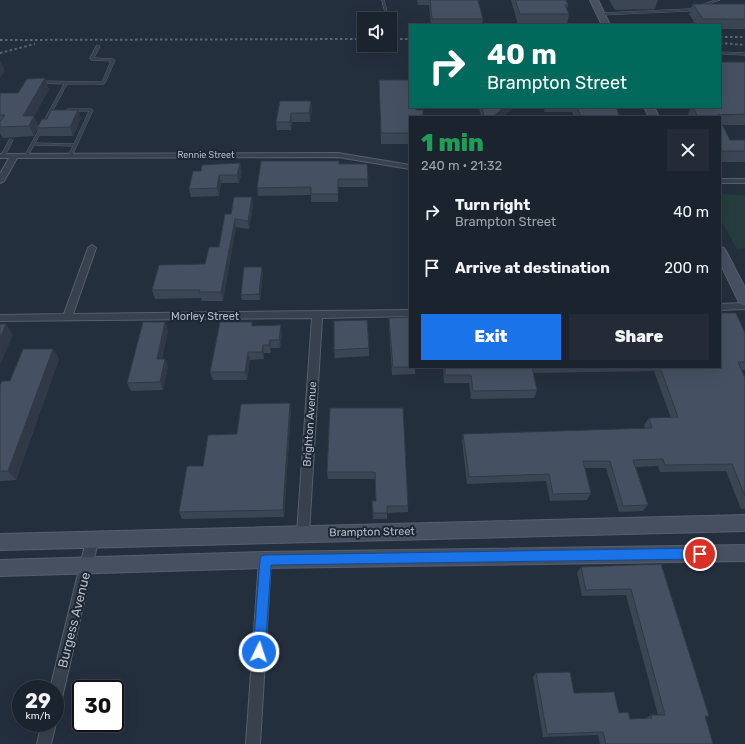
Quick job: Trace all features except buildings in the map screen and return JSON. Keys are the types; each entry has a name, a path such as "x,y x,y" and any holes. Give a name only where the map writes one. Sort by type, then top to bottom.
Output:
{"street":[{"path":"594,0 606,24"},
{"name":"Rennie Street","path":"1,156 338,154 409,167"},
{"path":"0,181 14,156"},
{"path":"721,182 745,181"},
{"path":"67,317 92,248"},
{"path":"721,253 745,301"},
{"path":"721,307 745,306"},
{"name":"Morley Street","path":"0,318 409,313"},
{"name":"Brighton Avenue","path":"303,534 317,315"},
{"name":"Brampton Street","path":"0,542 92,541 745,523"},
{"name":"Burgess Avenue","path":"59,680 92,541"},
{"path":"0,568 265,560 745,553"},
{"path":"253,744 265,560"},
{"path":"44,744 47,732"}],"lane":[{"path":"383,0 386,12"},
{"path":"601,14 688,10 719,0"},
{"path":"41,82 103,83 113,60 92,59 98,46"},
{"path":"721,53 745,54"},
{"path":"27,155 66,83"},
{"path":"68,110 91,110 70,156"},
{"path":"1,156 11,140"},
{"path":"32,144 75,145"}],"green space":[{"path":"721,194 745,195 745,248 737,249 721,221"}],"railway":[{"path":"721,37 745,37"},
{"path":"0,40 357,39"},
{"path":"397,39 409,39"},
{"path":"721,43 745,45"},
{"path":"0,53 35,44"}],"route":[{"path":"259,652 265,560 700,554"}]}
